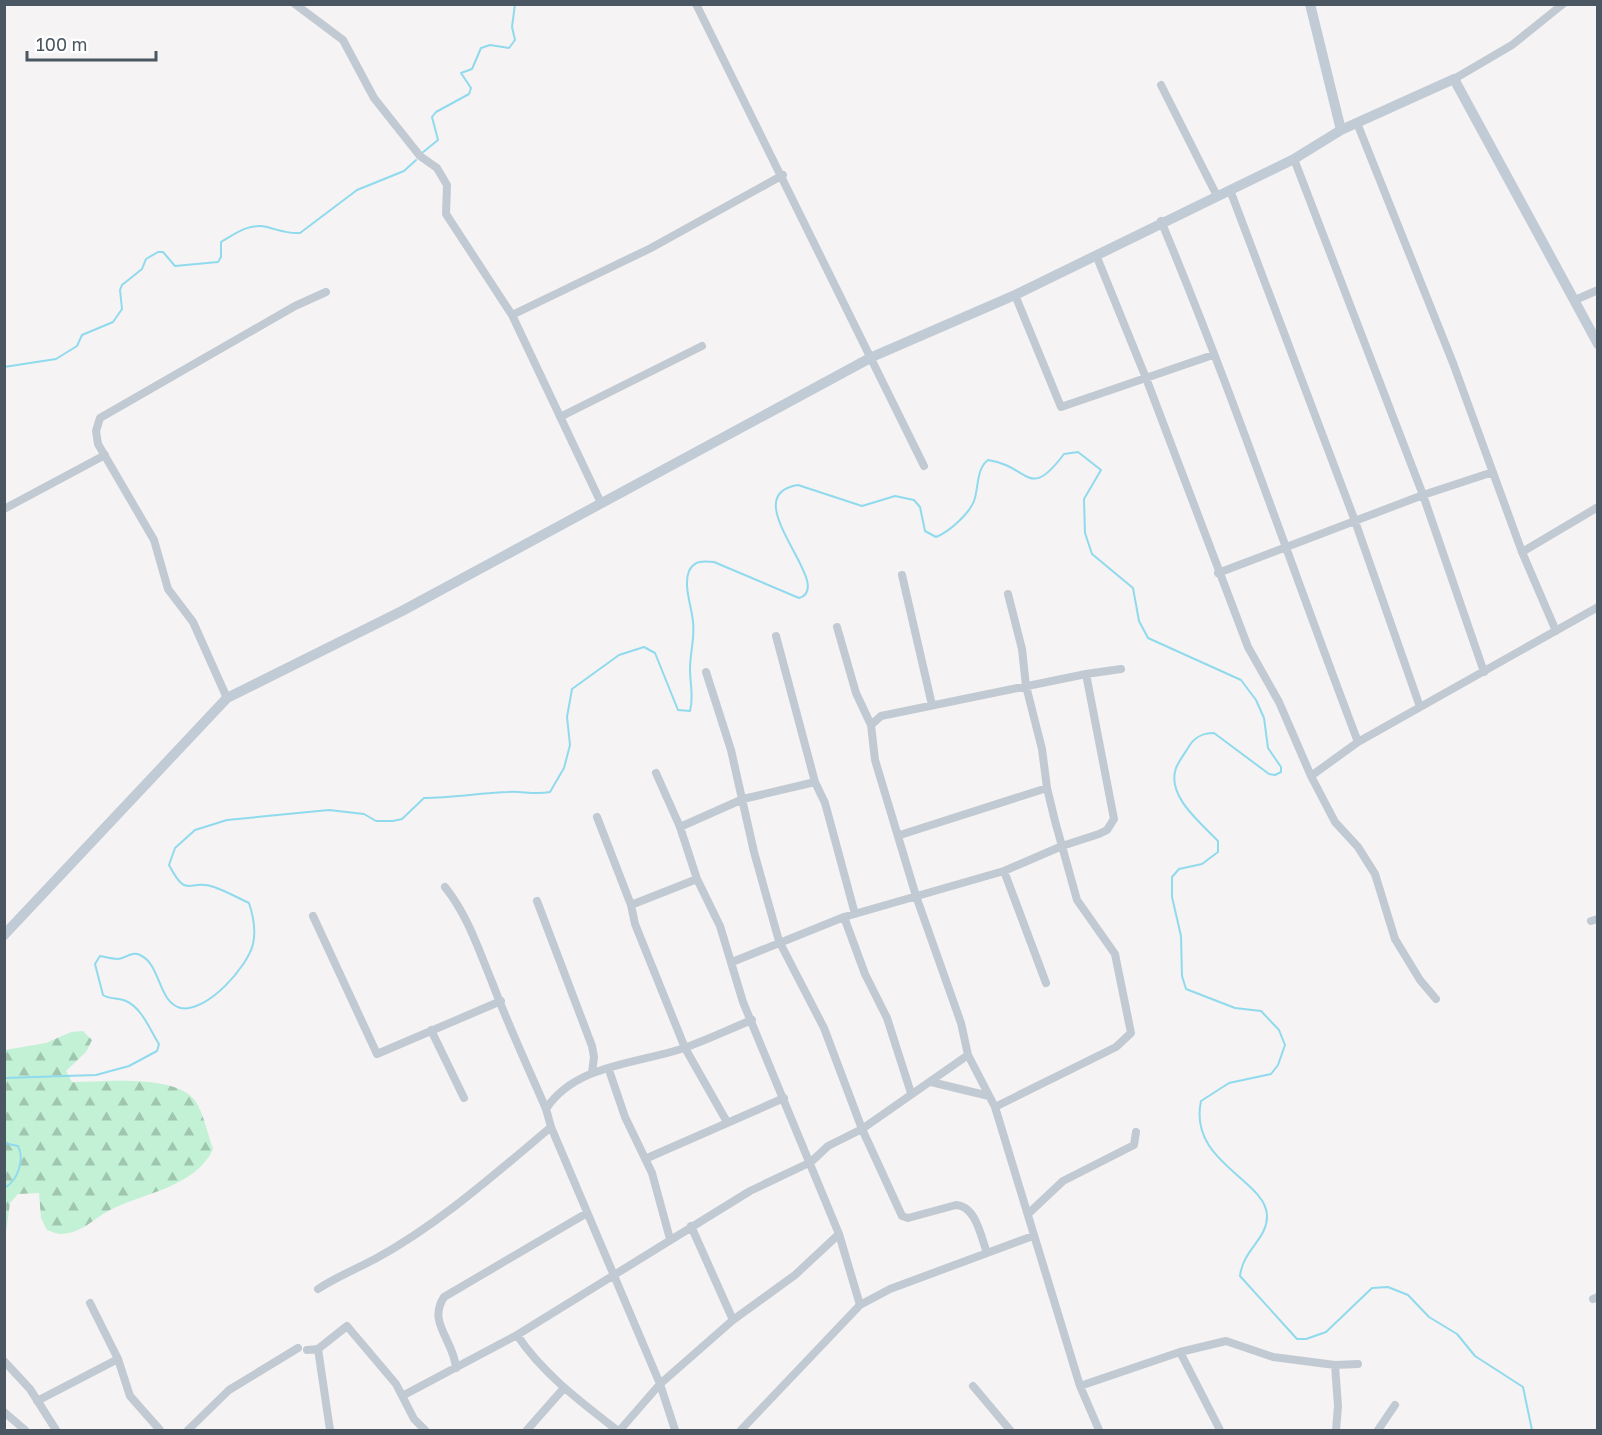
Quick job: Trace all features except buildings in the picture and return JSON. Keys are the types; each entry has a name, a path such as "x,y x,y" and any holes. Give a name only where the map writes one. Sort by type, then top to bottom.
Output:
{"street":[{"path":"295,4 343,40 374,98 420,156 437,168 447,185 446,214 512,315 601,503"},
{"path":"696,4 783,175 924,466"},
{"path":"1310,4 1341,130"},
{"path":"4,934 227,698 402,611 872,357 1015,294 1161,221 1294,159 1341,130 1454,79 1512,45 1563,4"},
{"path":"1454,79 1598,344"},
{"path":"1161,85 1217,196"},
{"path":"1358,123 1453,363 1522,552 1556,630"},
{"path":"1294,159 1423,495 1484,672"},
{"path":"512,315 651,248 783,175"},
{"path":"1230,190 1355,521 1420,707"},
{"path":"1161,221 1259,469 1284,550 1358,742"},
{"path":"1096,255 1146,378 1218,573 1248,647 1279,702 1311,776 1335,822 1359,847 1375,874 1395,939 1420,980 1436,999"},
{"path":"1575,300 1598,290"},
{"path":"227,698 193,622 168,589 154,540 98,444 96,431 100,418 286,311 326,292"},
{"path":"1015,294 1061,407 1213,355"},
{"path":"560,417 702,346"},
{"path":"4,509 105,455"},
{"path":"1218,573 1284,550 1423,495 1493,472"},
{"path":"1522,552 1598,507"},
{"path":"902,575 932,705"},
{"path":"995,1107 1116,1047 1131,1033 1115,954 1077,900 1047,788 1042,749 1026,686 1022,649 1008,594"},
{"path":"1311,776 1358,742 1598,607"},
{"path":"837,627 856,693 871,725 875,760 900,835 916,896 962,1023 968,1055 995,1107 1028,1214 1032,1236 1080,1386 1099,1431"},
{"path":"776,636 815,782 825,803 855,914"},
{"path":"871,725 881,716 1086,674 1121,669"},
{"path":"706,672 732,750 754,852 779,941 824,1028 862,1129 902,1216 908,1218 956,1205 964,1206 970,1210 987,1253"},
{"path":"732,962 779,941 844,917 1004,871 1107,830 1114,819 1086,674"},
{"path":"656,773 680,827 697,879 717,917 741,997 839,1234 860,1305"},
{"path":"680,827 743,799 815,782"},
{"path":"900,835 1047,788"},
{"path":"597,817 631,905 635,924 685,1047 727,1122"},
{"path":"1004,871 1046,983"},
{"path":"631,905 697,879"},
{"path":"445,887 460,907 476,937 546,1109 551,1127 660,1384 675,1431"},
{"path":"537,901 594,1051 592,1073"},
{"path":"313,916 377,1054 501,1001"},
{"path":"844,917 865,974 887,1018 911,1093"},
{"path":"546,1109 564,1087 592,1073 685,1047 752,1020"},
{"path":"431,1030 464,1098"},
{"path":"404,1395 517,1335 750,1191 811,1162 828,1146 862,1129 968,1055"},
{"path":"609,1070 625,1117 652,1173 670,1239"},
{"path":"931,1082 989,1096"},
{"path":"645,1159 784,1098"},
{"path":"318,1289 345,1272 374,1259 424,1227 480,1186 551,1127"},
{"path":"1028,1214 1063,1180 1134,1145 1136,1132"},
{"path":"456,1368 454,1352 442,1331 438,1317 439,1305 444,1297 587,1213"},
{"path":"691,1226 734,1320"},
{"path":"517,1335 531,1356 564,1388 618,1431 660,1384 734,1320 795,1275 839,1234"},
{"path":"741,1431 860,1305 890,1289 1032,1236"},
{"path":"90,1303 118,1359 130,1396 160,1431"},
{"path":"188,1431 229,1390 303,1349 318,1349 347,1326 404,1395 414,1419 425,1431"},
{"path":"1080,1386 1180,1353 1226,1341 1274,1357 1335,1365 1358,1364"},
{"path":"318,1349 330,1431"},
{"path":"1180,1353 1220,1431"},
{"path":"37,1401 118,1359"},
{"path":"5,1361 30,1389 56,1431"},
{"path":"1335,1365 1338,1406 1336,1431"},
{"path":"973,1386 1010,1431"},
{"path":"527,1431 564,1388"},
{"path":"1378,1431 1395,1405"},
{"path":"4,1412 25,1431"}],"green space":[{"path":"83,1031 92,1040 86,1052 66,1071 72,1082 138,1081 157,1083 187,1093 199,1107 213,1149 205,1162 182,1181 110,1210 74,1232 58,1234 47,1230 41,1218 39,1193 18,1194 10,1203 5,1239 5,1050 46,1043 71,1032"}],"waterway":[{"path":"422,153 438,140 432,117 436,112 469,94 471,88 461,73 472,69 481,48 490,45 509,48 515,40 512,27 515,4"},
{"path":"4,367 56,359 77,346 82,335 113,322 122,309 120,290 122,285 142,269 146,259 158,252 163,252 175,266 218,262 221,257 221,242 248,228 260,226 300,233 357,190 404,171 416,160"},
{"path":"4,1078 96,1075 129,1066 157,1051 159,1044 137,1009 126,1001 103,995 95,964 100,956 118,959 132,954 140,955 152,966 168,999 173,1005 181,1008 191,1008 203,1003 214,996 235,975 250,953 253,944 254,923 249,903 214,887 185,885 175,876 169,865 175,848 195,830 227,820 329,810 364,814 376,821 393,821 402,819 424,798 508,792 550,792 564,768 570,745 567,717 572,689 619,655 644,647 655,653 678,710 690,711 693,628 687,577 691,567 696,563 714,562 799,598 807,590 806,577 780,522 776,505 781,492 798,485 862,506 895,496 914,500 920,507 925,531 936,537 947,531 968,511 976,496 981,468 988,460 1002,463 1035,479 1043,476 1064,454 1078,452 1101,470 1084,499 1085,533 1092,554 1133,588 1139,621 1148,638 1241,680 1256,700 1264,718 1268,748 1281,767 1281,772 1275,775 1269,774 1214,733 1210,733 1199,736 1190,744 1177,765 1174,778 1180,799 1218,841 1218,852 1202,864 1179,869 1172,877 1172,897 1181,936 1182,976 1186,989 1235,1008 1261,1011 1279,1030 1285,1045 1278,1065 1271,1074 1229,1083 1201,1101 1200,1122 1206,1139 1216,1154 1263,1202 1267,1215 1264,1231 1246,1258 1240,1276 1297,1339 1306,1339 1326,1332 1372,1288 1388,1287 1408,1295 1429,1317 1457,1334 1475,1356 1523,1387 1532,1430"},
{"path":"4,1143 18,1146 21,1157 16,1175 4,1188"}]}
